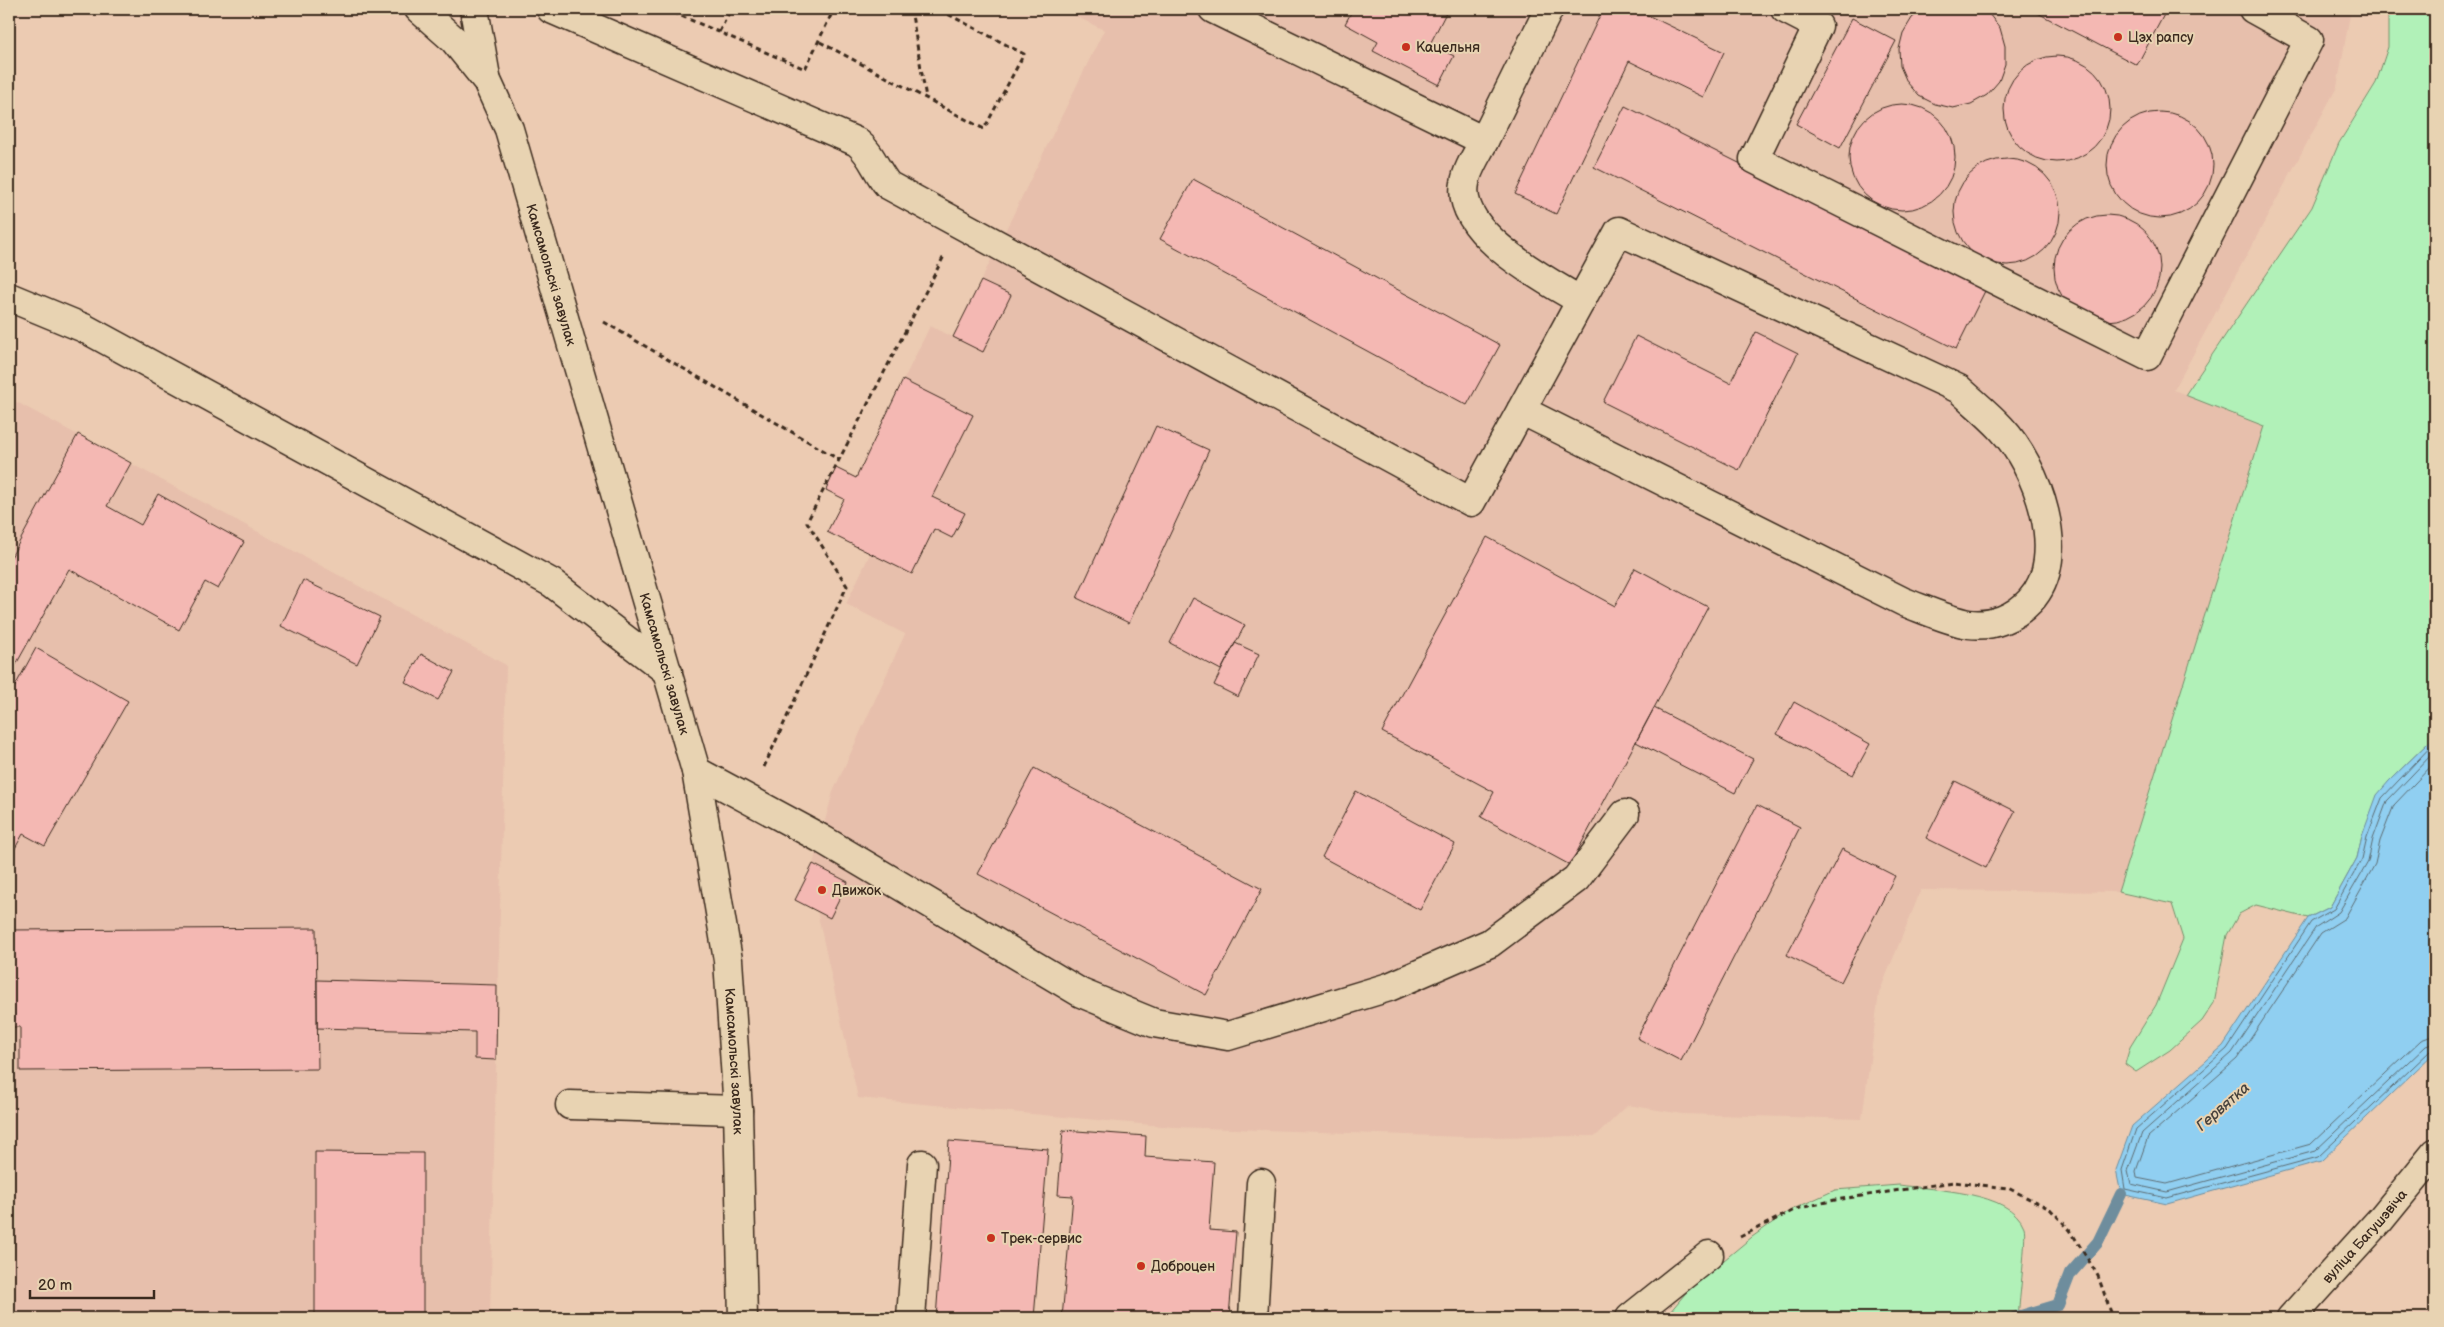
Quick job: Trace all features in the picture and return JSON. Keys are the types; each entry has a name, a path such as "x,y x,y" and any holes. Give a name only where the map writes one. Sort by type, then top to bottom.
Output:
{"street":[{"name":"Камсамольскі завулак","path":"419,9 454,40 487,81 509,129 696,771 728,960 738,1110 742,1318"},
{"path":"474,9 487,81"},
{"path":"551,9 857,142 868,151 880,176 888,185 1472,502 1521,410 1619,231 1959,389 2002,428 2031,472 2048,525 2049,560 2039,591 2019,612 1996,623 1968,624 1904,602 1521,410"},
{"path":"1213,9 1484,141"},
{"path":"1549,9 1464,183 1466,205 1481,228 1503,252 1581,301"},
{"path":"1785,9 1818,26 1754,159 2147,356 2309,40 2253,9"},
{"path":"9,297 84,328 552,584 668,672"},
{"path":"696,771 820,838 1081,993 1154,1023 1228,1036 1389,987 1490,942 1576,878 1626,814"},
{"path":"570,1105 738,1110"},
{"name":"вуліца Багушэвіча","path":"2291,1318 2381,1219 2435,1153"},
{"path":"911,1318 922,1164"},
{"path":"1253,1318 1261,1183"},
{"path":"1630,1318 1709,1255"}],"path":[{"path":"665,9 805,69 820,42 834,9"},
{"path":"719,32 731,9"},
{"path":"911,9 926,98"},
{"path":"820,42 984,129 1024,54 938,9"},
{"path":"750,799 847,586 807,522 960,224"},
{"path":"558,295 838,460"},
{"path":"1709,1255 1758,1226 1796,1209 1835,1200 1954,1182 2008,1188 2050,1209 2070,1230 2098,1276 2113,1318"}],"shaded area":[{"path":"1061,9 2351,9 2337,87 2174,390 2265,426 2118,892 1921,890 1879,993 1862,1119 1682,1114 1628,1105 1596,1136 1465,1137 1173,1127 858,1098 817,911 795,900 813,864 833,792 905,634 846,604 870,554 827,532 844,499 826,490 836,468 856,477 930,326 953,337 1104,30"},
{"path":"9,398 506,665 490,1318 9,1318"}],"green space":[{"path":"2388,9 2435,9 2435,731 2431,740 2389,781 2362,836 2357,858 2330,907 2308,918 2256,905 2239,914 2227,935 2214,1003 2202,1021 2170,1050 2136,1072 2125,1064 2130,1047 2156,1005 2183,939 2172,904 2118,892 2264,426 2185,395 2312,207 2339,143 2376,83 2388,47"},
{"path":"1899,1185 1969,1194 2004,1206 2016,1215 2024,1227 2025,1233 2018,1318 1665,1318 1689,1289 1752,1237 1789,1211 1835,1190"}],"water":[{"path":"2435,731 2435,1052 2321,1161 2167,1204 2121,1194 2116,1170 2132,1126 2223,1046 2308,918 2330,907 2357,858 2362,836 2377,795 2431,740"}],"building":[{"name":"Кацельня","path":"1353,9 1448,9 1430,44 1454,56 1439,85 1373,51 1378,42 1345,24"},
{"path":"1603,9 1635,9 1724,52 1703,97 1629,61 1556,214 1515,194"},
{"path":"1923,9 1981,9 1989,14 2000,28 2005,46 2005,64 1999,81 1987,95 1971,104 1953,108 1935,104 1919,96 1907,82 1900,66 1899,49 1903,33 1912,18"},
{"name":"Цэх рапсу","path":"2030,9 2167,9 2137,65"},
{"path":"1852,18 1896,41 1840,148 1796,124"},
{"path":"2057,56 2077,60 2095,71 2106,89 2110,109 2106,129 2095,147 2077,158 2057,162 2037,158 2019,147 2008,129 2004,109 2008,89 2019,71 2037,60"},
{"path":"1902,104 1922,108 1940,119 1951,137 1955,157 1951,177 1940,195 1922,206 1902,210 1882,206 1864,195 1853,177 1849,157 1853,137 1864,119 1882,108"},
{"path":"1625,106 1987,287 1956,349 1594,167"},
{"path":"2160,112 2180,116 2198,127 2209,145 2213,165 2209,185 2198,203 2180,214 2160,218 2140,214 2122,203 2111,185 2107,165 2111,145 2122,127 2140,116"},
{"path":"2007,159 2027,163 2045,174 2056,192 2060,212 2056,232 2045,250 2027,261 2007,265 1987,261 1969,250 1958,232 1954,212 1958,192 1969,174 1987,163"},
{"path":"1193,179 1500,345 1467,405 1160,239"},
{"path":"2107,215 2127,219 2145,230 2156,248 2160,268 2156,288 2145,306 2127,317 2107,321 2087,317 2069,306 2058,288 2054,268 2058,248 2069,230 2087,219"},
{"path":"981,281 1011,295 983,352 953,337"},
{"path":"1756,332 1798,353 1739,470 1603,402 1636,336 1730,383"},
{"path":"903,380 973,415 932,497 965,513 952,538 934,529 912,574 827,532 844,499 826,490 836,468 856,478"},
{"path":"1156,426 1209,450 1129,623 1077,598"},
{"path":"78,434 131,463 107,506 141,525 158,494 244,542 218,589 205,582 179,630 69,569 9,677 9,561"},
{"path":"1487,537 1615,606 1635,568 1708,607 1570,865 1481,817 1494,792 1382,732"},
{"path":"303,580 380,617 357,664 281,626"},
{"path":"1193,598 1245,625 1221,670 1170,643"},
{"path":"1235,643 1259,654 1238,697 1214,685"},
{"path":"36,648 128,701 45,846 23,834 9,859 9,697"},
{"path":"421,654 454,672 438,700 405,682"},
{"path":"1794,702 1870,744 1853,775 1777,734"},
{"path":"1654,708 1753,759 1735,793 1636,742"},
{"path":"1034,768 1262,889 1206,995 978,874"},
{"path":"1955,781 2015,811 1986,868 1926,838"},
{"path":"1356,791 1455,844 1420,910 1322,857"},
{"path":"1757,805 1800,827 1681,1061 1637,1038"},
{"path":"1842,849 1895,876 1841,982 1787,955"},
{"path":"813,864 848,882 830,918 795,900"},
{"path":"316,928 318,1069 20,1071 20,1027 9,1027 9,930"},
{"path":"317,980 497,985 496,1060 475,1059 475,1032 317,1028"},
{"path":"1063,1130 1146,1136 1145,1157 1214,1162 1209,1230 1236,1232 1229,1317 1202,1315 1201,1318 1062,1318 1073,1196 1058,1195"},
{"path":"949,1141 1048,1149 1034,1318 936,1318"},
{"path":"315,1152 423,1153 423,1318 315,1318"}],"waterway":[{"name":"Гервятка","path":"2014,1318 2058,1305 2070,1274 2098,1242 2121,1194"}],"place":[{"name":"Цэх рапсу","path":"2118,37"},
{"name":"Кацельня","path":"1406,47"},
{"name":"Движок","path":"822,890"},
{"name":"Трек-сервис","path":"991,1238"},
{"name":"Доброцен","path":"1141,1266"}]}
